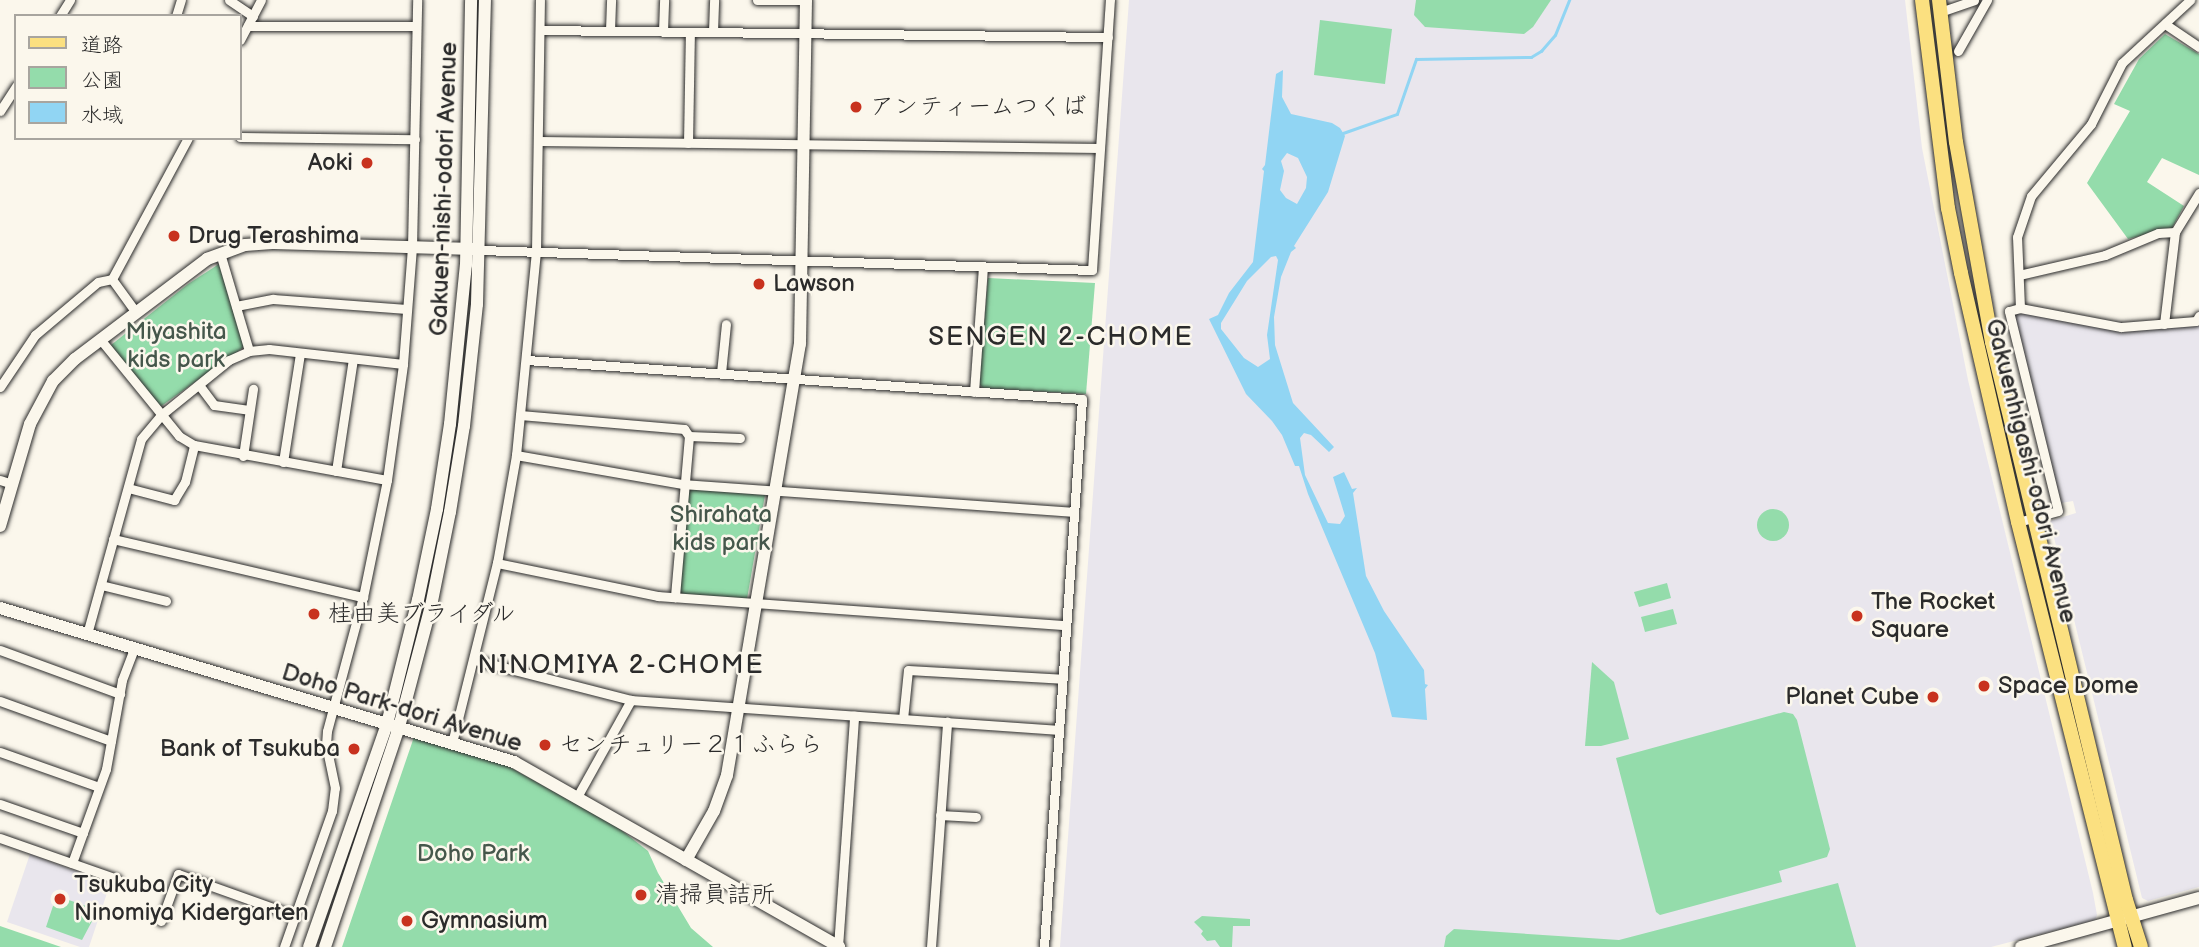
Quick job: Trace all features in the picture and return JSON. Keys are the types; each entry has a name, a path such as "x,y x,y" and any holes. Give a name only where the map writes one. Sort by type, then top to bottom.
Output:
{"main road":[{"name":"Gakuenhigashi-odori Avenue","path":"1922,0 1948,208 2018,523 2124,919 2141,947"},
{"name":"Gakuenhigashi-odori Avenue","path":"1939,6 1976,270 2124,919 2125,947"}],"street":[{"path":"229,0 253,16"},
{"path":"242,36 261,0"},
{"path":"284,947 332,811 335,788 326,746 333,708 363,597 387,480 403,364 412,248 416,0"},
{"name":"Gakuen-nishi-odori Avenue","path":"471,0 474,249"},
{"name":"Gakuen-nishi-odori Avenue","path":"325,947 393,725 437,509 474,249 485,0"},
{"path":"452,743 475,660 497,563 516,455 536,252 540,0"},
{"path":"610,31 611,0"},
{"path":"663,32 664,0"},
{"path":"713,32 714,0"},
{"path":"686,860 722,792 740,708 802,328 806,0 757,0"},
{"path":"0,526 6,482 46,391 63,369 187,271 220,253 245,245 272,243 1092,270 1110,0"},
{"path":"1939,6 1974,0"},
{"path":"1958,51 1987,0"},
{"path":"2020,308 2017,237 2031,196 2091,124 2122,63 2190,0"},
{"path":"2165,24 2199,47"},
{"path":"248,26 416,26"},
{"path":"540,30 1108,37"},
{"path":"688,143 690,32"},
{"path":"0,111 14,89"},
{"path":"242,136 415,139"},
{"path":"0,387 35,335 98,282 112,279 187,140"},
{"path":"539,141 1100,148"},
{"path":"2164,324 2175,232 2199,193"},
{"path":"2019,275 2105,255 2158,233 2175,232"},
{"path":"220,253 248,351"},
{"path":"974,392 983,267"},
{"path":"112,279 135,311"},
{"path":"236,306 273,299 407,310"},
{"path":"2018,523 2058,511 2009,312 2020,308 2121,327 2196,321 2199,316"},
{"path":"721,373 726,324"},
{"path":"100,339 179,436 194,445 387,480"},
{"path":"87,634 141,439 161,415 229,360 248,351 269,349 403,364"},
{"path":"283,463 300,353"},
{"path":"336,471 354,359"},
{"path":"527,360 1082,399 1044,947"},
{"path":"199,385 214,405 249,410"},
{"path":"243,456 253,389"},
{"path":"520,415 684,429 689,436 675,597"},
{"path":"689,436 740,439"},
{"path":"128,488 174,500 185,482 194,445"},
{"path":"516,455 683,484 1074,512"},
{"path":"113,539 363,597"},
{"path":"497,563 675,597 1065,625"},
{"path":"100,585 166,601"},
{"name":"Doho Park-dori Avenue","path":"0,608 514,762 839,947"},
{"path":"72,863 99,787 120,694 134,648"},
{"path":"0,650 120,694"},
{"path":"475,660 631,700 1059,730"},
{"path":"903,719 908,670 1062,679"},
{"path":"577,797 631,700"},
{"path":"0,702 111,741"},
{"path":"839,947 854,716"},
{"path":"931,947 947,722"},
{"name":"Gakuen-nishi-odori Avenue","path":"310,947 393,725"},
{"path":"0,752 99,787"},
{"path":"0,804 83,832"},
{"path":"940,815 976,817"},
{"path":"0,838 117,879"},
{"path":"161,921 178,874 295,916"},
{"path":"2021,947 2199,898"}],"shaded area":[{"path":"1129,0 1905,0 1922,148 1968,380 2093,893 2097,915 2095,920 1991,947 1060,947"},
{"path":"2023,312 2121,331 2199,324 2199,887 2148,901 2142,898 2050,521 2076,513 2073,501 2061,503 2014,321 2017,314"},
{"name":"Tsukuba City Ninomiya Kidergarten","path":"30,854 110,884 89,947 80,947 7,922"}],"green space":[{"path":"1416,0 1551,0 1533,27 1524,34 1425,27 1414,15"},
{"path":"1320,20 1392,29 1385,84 1314,75"},
{"path":"2165,34 2199,54 2199,175 2162,158 2147,182 2184,206 2172,228 2128,239 2087,183 2130,111 2114,104 2139,59"},
{"name":"Miyashita kids park","path":"219,264 244,347 160,407 111,345 188,284"},
{"path":"988,278 1095,283 1086,394 983,388 979,384"},
{"name":"Shirahata kids park","path":"689,488 765,495 747,599 682,594 678,590 685,493"},
{"path":"1773,509 1784,514 1789,525 1784,536 1773,541 1762,536 1757,525 1762,514"},
{"path":"1667,583 1671,598 1639,607 1634,592"},
{"path":"1673,609 1677,624 1645,632 1641,617"},
{"path":"1592,662 1614,682 1629,739 1601,746 1585,746"},
{"path":"1784,712 1793,714 1797,720 1830,849 1827,857 1779,871 1782,882 1660,915 1656,912 1616,758"},
{"name":"Doho Park","path":"414,737 504,764 616,826 648,851 691,928 713,947 342,947"},
{"path":"1838,883 1856,947 1444,947 1446,936 1454,929 1619,940"},
{"path":"60,897 98,910 82,940 46,927 54,903"},
{"path":"1202,916 1250,919 1250,926 1233,926 1232,947 1220,947 1215,940 1207,941 1201,934 1203,931 1194,922"},
{"path":"0,926 61,947 0,947"}],"water":[{"path":"1283,70 1282,97 1291,114 1332,123 1340,128 1345,136 1328,192 1294,246 1296,248 1291,252 1281,277 1274,317 1275,345 1293,403 1334,447 1329,452 1311,435 1304,433 1300,438 1305,475 1328,523 1340,524 1345,516 1333,477 1344,472 1352,489 1357,488 1353,493 1366,576 1384,611 1424,670 1425,684 1428,685 1425,689 1427,720 1392,717 1375,653 1308,494 1299,466 1295,466 1282,435 1272,421 1246,394 1209,319 1218,315 1229,293 1253,262 1264,171 1262,169 1265,165 1276,74","holes":["1287,153 1298,158 1307,177 1306,188 1297,204 1286,198 1280,190 1284,171 1281,161","1276,256 1278,260 1267,335 1270,359 1258,367 1244,358 1221,329 1221,323 1247,281 1271,257"]}],"waterway":[{"path":"1343,133 1397,114 1416,59 1531,57 1541,51 1555,35 1569,0"}],"place":[{"name":"アンティームつくば","path":"856,107"},
{"name":"Aoki","path":"367,163"},
{"name":"Drug Terashima","path":"174,236"},
{"name":"Lawson","path":"759,284"},
{"name":"桂由美ブライダル","path":"314,614"},
{"name":"The Rocket Square","path":"1857,616"},
{"name":"Space Dome","path":"1984,686"},
{"name":"Planet Cube","path":"1933,697"},
{"name":"センチュリー２１ふらら","path":"545,745"},
{"name":"Bank of Tsukuba","path":"354,749"},
{"name":"清掃員詰所","path":"641,895"},
{"name":"Tsukuba City Ninomiya Kidergarten","path":"60,899"},
{"name":"Gymnasium","path":"407,921"}],"district":[{"name":"SENGEN 2-CHOME","path":"1061,338"},
{"name":"NINOMIYA 2-CHOME","path":"621,666"}]}
